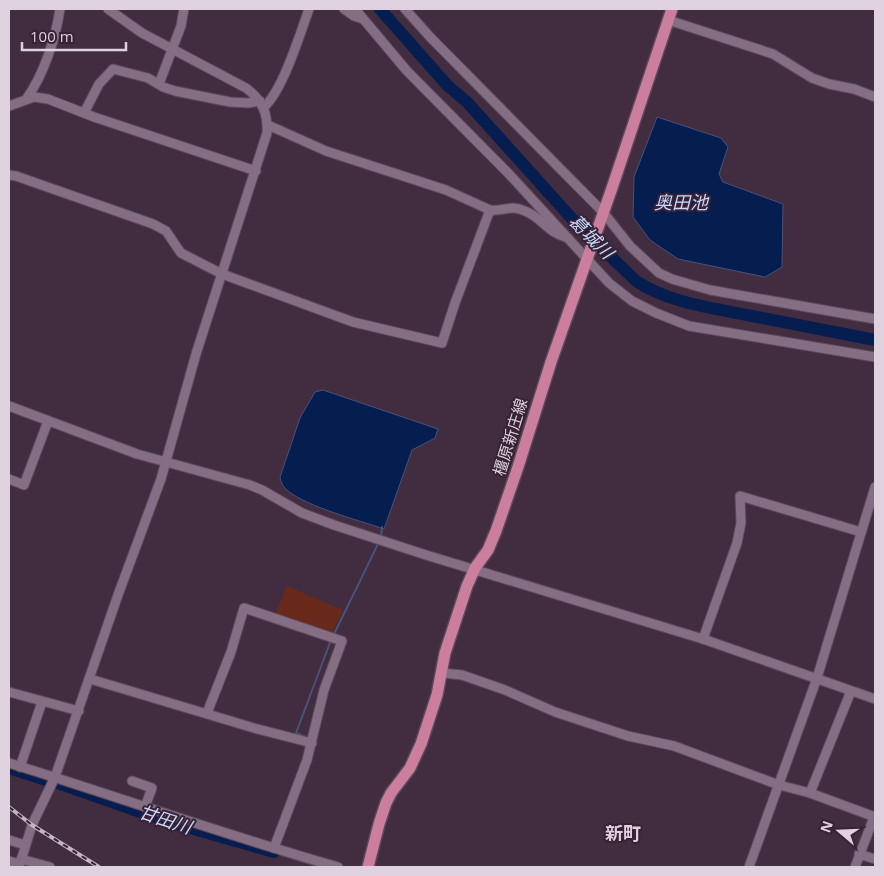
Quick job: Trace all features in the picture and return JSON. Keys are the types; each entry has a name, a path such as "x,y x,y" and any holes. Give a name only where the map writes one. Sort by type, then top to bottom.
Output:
{"main road":[{"name":"橿原新庄線","path":"368,867 378,824 386,804 391,793 410,768 421,744 437,695 447,645 475,568 488,550 496,531 546,376 672,9"}],"street":[{"path":"28,98 38,80 55,34 60,9"},
{"path":"20,863 32,825 55,777 154,499 196,354 265,143 268,125 262,104 246,88 142,33 108,9"},
{"path":"159,84 182,26 184,9"},
{"path":"84,113 99,84 113,70 148,78 175,91 230,102 262,104 272,97 282,77 309,9"},
{"path":"344,9 354,16 365,20"},
{"path":"355,9 408,72 471,134 587,256 609,283 632,301 689,326 875,357"},
{"path":"406,9 431,38 601,216 659,273 672,279 710,290 875,319"},
{"path":"668,20 773,54 812,78 875,97"},
{"path":"9,106 28,98 39,97 48,99 256,171"},
{"path":"268,125 326,150 446,190 490,210 496,211 510,207 527,211 553,233 569,238"},
{"path":"9,174 153,224 166,231 181,253 222,274 354,322 442,343 490,210"},
{"path":"9,408 137,454 250,485 302,513 379,539 704,639 875,699"},
{"path":"9,479 24,485 48,421"},
{"path":"749,867 817,678 875,487"},
{"path":"704,639 737,542 741,522 740,496 861,532"},
{"path":"207,713 231,652 244,608 342,641 308,742 307,760 274,848"},
{"path":"442,673 462,675 505,690 555,712 628,736 674,746 778,785 810,793 874,817 855,867"},
{"path":"90,679 254,728 308,742"},
{"path":"810,793 851,690"},
{"path":"9,692 79,711"},
{"path":"20,767 42,702"},
{"path":"9,763 338,867"},
{"path":"132,782 152,788 145,807"},
{"path":"9,840 25,845"},
{"path":"859,854 875,859"},
{"path":"9,861 50,867"}],"shaded area":[{"path":"287,586 343,610 331,635 274,617"}],"water":[{"name":"奥田池","path":"657,117 721,138 728,147 719,174 723,182 783,204 782,267 765,277 678,259 650,240 633,217 634,177"},
{"path":"323,390 438,429 435,438 412,450 384,529 334,513 308,502 288,491 282,483 280,477 300,418 315,392"}],"waterway":[{"name":"葛城川","path":"380,9 447,85 467,102 575,222 636,281 663,295 692,304 875,340"},
{"path":"381,537 382,527"},
{"path":"334,634 379,542"},
{"path":"306,737 296,733 331,640"},
{"name":"甘田川","path":"9,768 46,780"},
{"name":"甘田川","path":"58,783 169,822 274,852"},
{"path":"275,853 320,867"}],"railway":[{"path":"9,807 32,825 99,867"}],"district":[{"name":"新町","path":"623,834"}]}
